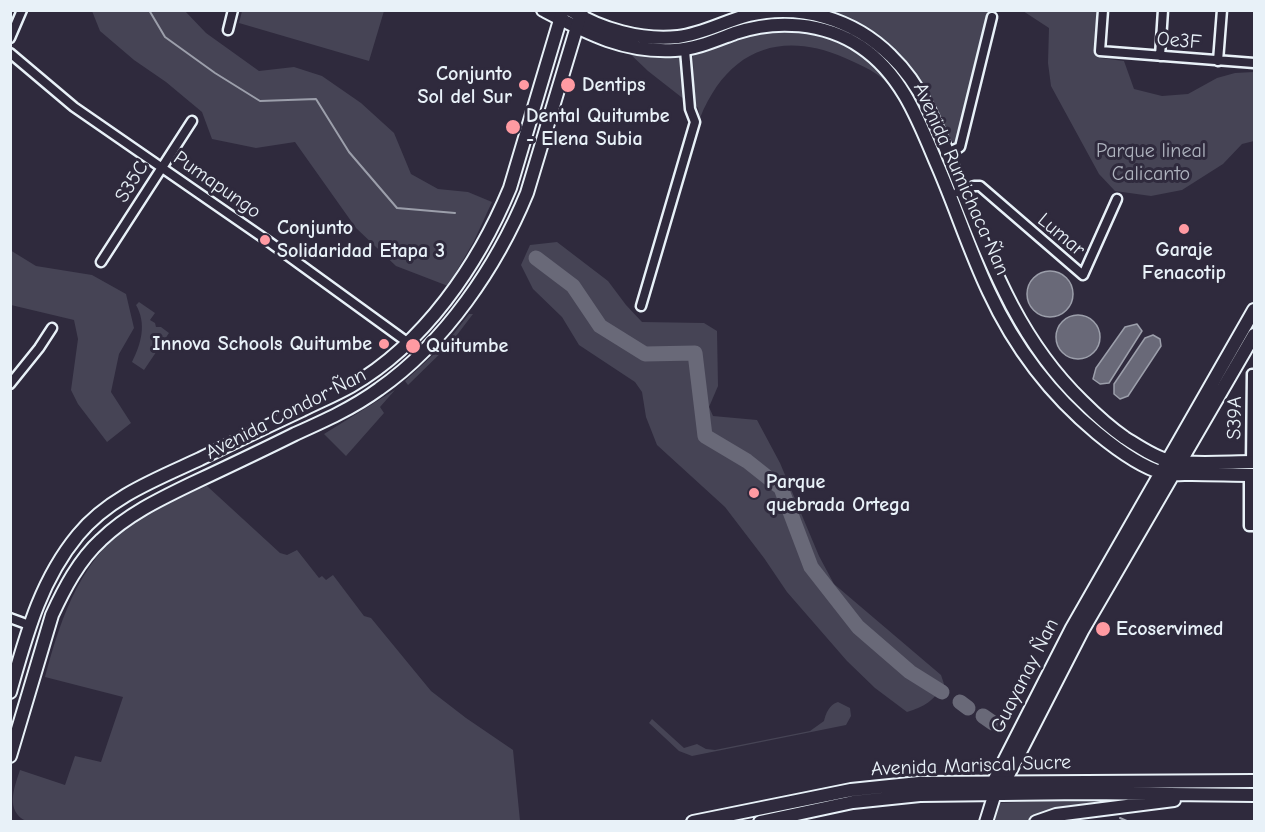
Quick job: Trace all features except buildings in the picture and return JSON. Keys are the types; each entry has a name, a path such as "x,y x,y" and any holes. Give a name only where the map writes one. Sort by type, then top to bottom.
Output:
{"main road":[{"name":"Avenida Rumichaca Ñan","path":"543,10 561,15 578,16 631,34 674,37 693,34 749,15 779,11 826,16 868,35 900,64 920,93 1002,288 1020,322 1049,366 1117,433 1141,448 1175,461 1252,469"},
{"path":"808,27 811,14"},
{"name":"Avenida Condor Ñan","path":"10,692 29,625 47,580 77,535 98,514 137,489 351,386 391,357 407,342 456,287 478,255 510,188 561,15"},
{"name":"Avenida Rumichaca Ñan","path":"578,16 595,37 628,47 659,51 685,50 752,28 780,25 808,27 836,34 854,43 890,73 908,100 918,119 990,294 1008,329 1039,374 1074,413 1109,443 1134,459 1167,473 1252,469"},
{"name":"Avenida Condor Ñan","path":"10,756 52,615 86,556 101,540 141,508 345,410 380,389 419,356 468,299 491,266 527,193 578,16"},
{"name":"Guayanay Ñan","path":"986,822 997,786 1167,473 1250,335 1254,310"},
{"name":"Avenida Mariscal Sucre","path":"693,822 722,819 873,787 919,783 1131,787 1254,781"},
{"name":"Avenida Mariscal Sucre","path":"760,822 853,802 997,786"},
{"name":"Avenida Mariscal Sucre","path":"1131,787 1254,795"},
{"path":"1036,822 1056,815 1223,794"}],"street":[{"path":"10,38 21,10"},
{"path":"228,30 233,10"},
{"name":"Oe3F","path":"1103,10 1100,51 1254,63"},
{"path":"1160,56 1163,10"},
{"path":"1218,61 1222,10"},
{"path":"947,153 960,147 992,17"},
{"path":"641,306 695,122 690,109 685,50"},
{"name":"Pumapungo","path":"10,53 62,99 161,166 407,342"},
{"name":"S35C","path":"101,261 192,121"},
{"name":"Lumar","path":"962,190 980,186 1086,277 1117,199"},
{"path":"950,196 962,190"},
{"path":"10,384 52,328"},
{"name":"S39A","path":"1252,526 1253,374"},
{"path":"10,618 29,625"}],"green space":[{"path":"242,10 384,11 369,61 239,23"},
{"path":"92,11 185,11 206,33 259,71 294,67 322,76 361,103 394,133 411,174 438,189 468,192 492,202 474,241 448,286 396,266 356,228 295,142 256,148 212,139 202,112 100,31"},
{"path":"825,11 989,11 959,139 954,142 947,139 923,84 893,48 868,29"},
{"name":"Parque lineal Calicanto","path":"1023,11 1096,11 1096,46 1100,58 1124,61 1134,89 1162,96 1188,94 1217,78 1235,73 1254,72 1254,141 1242,144 1223,164 1182,190 1151,196 1115,191 1099,174 1051,86 1048,63 1049,28"},
{"path":"785,31 822,37 857,51 885,75 905,107 882,78 858,64 821,50 798,46 777,47 758,52 740,62 725,76 711,95 700,118 698,108 694,103 693,56 749,35"},
{"path":"626,50 647,55 680,56 685,100 648,71"},
{"path":"557,242 608,281 642,322 704,323 717,331 718,386 709,407 713,416 757,420 780,463 819,556 834,584 941,675 944,684 929,702 907,712 875,688 847,661 787,592 725,507 657,445 646,417 642,392 635,382 579,345 562,317 533,289 521,265 530,245"},
{"path":"10,250 36,266 92,275 126,294 134,328 119,354 111,392 131,423 107,442 78,404 71,390 78,339 74,320 11,305"},
{"path":"139,302 155,313 150,320 155,323 156,327 161,327 169,333 144,370 132,362 142,334 141,319 136,305"},
{"path":"469,314 473,314 450,344 408,385 405,381 448,341"},
{"path":"395,390 380,407 384,413 346,456 324,434"},
{"path":"207,486 280,553 287,555 297,550 319,578 322,576 326,580 333,575 364,616 371,618 431,691 513,750 520,821 26,821 19,817 13,805 13,798 20,770 65,785 75,756 101,762 123,697 45,677 59,630 77,588 103,549 140,516 164,503"},
{"path":"838,702 850,708 851,716 846,725 692,756 679,751 649,723 652,719 684,748 697,744 706,749 715,750 810,731 824,721 830,707"},
{"path":"1128,797 1127,805 1038,817 1029,821 991,822 999,803"}],"water":[{"path":"1050,271 1066,278 1073,294 1066,310 1050,317 1034,310 1027,294 1034,278"},
{"path":"1078,315 1093,322 1100,337 1093,352 1078,359 1063,352 1056,337 1063,322"},
{"path":"1137,324 1142,331 1109,383 1100,384 1093,379 1096,368 1125,327"},
{"path":"1153,335 1160,339 1161,346 1128,396 1120,399 1114,394 1114,384 1145,338"}],"waterway":[{"path":"149,10 165,37 215,73 260,101 316,99 349,152 397,208 455,213"},
{"path":"536,258 573,286 600,326 645,354 695,353 705,436 747,461 781,488 811,567 858,627 910,672 942,692"},
{"path":"960,702 968,708"},
{"path":"983,716 993,723"},
{"path":"1120,818 1129,822"}],"place":[{"name":"Conjunto Sol del Sur","path":"524,85"},
{"name":"Dentips","path":"568,85"},
{"name":"Dental Quitumbe - Elena Subia","path":"513,127"},
{"name":"Garaje Fenacotip","path":"1184,229"},
{"name":"Conjunto Solidaridad Etapa 3","path":"265,240"},
{"name":"Innova Schools Quitumbe","path":"384,344"},
{"name":"Quitumbe","path":"413,346"},
{"name":"Parque quebrada Ortega","path":"754,493"},
{"name":"Ecoservimed","path":"1103,629"}]}
